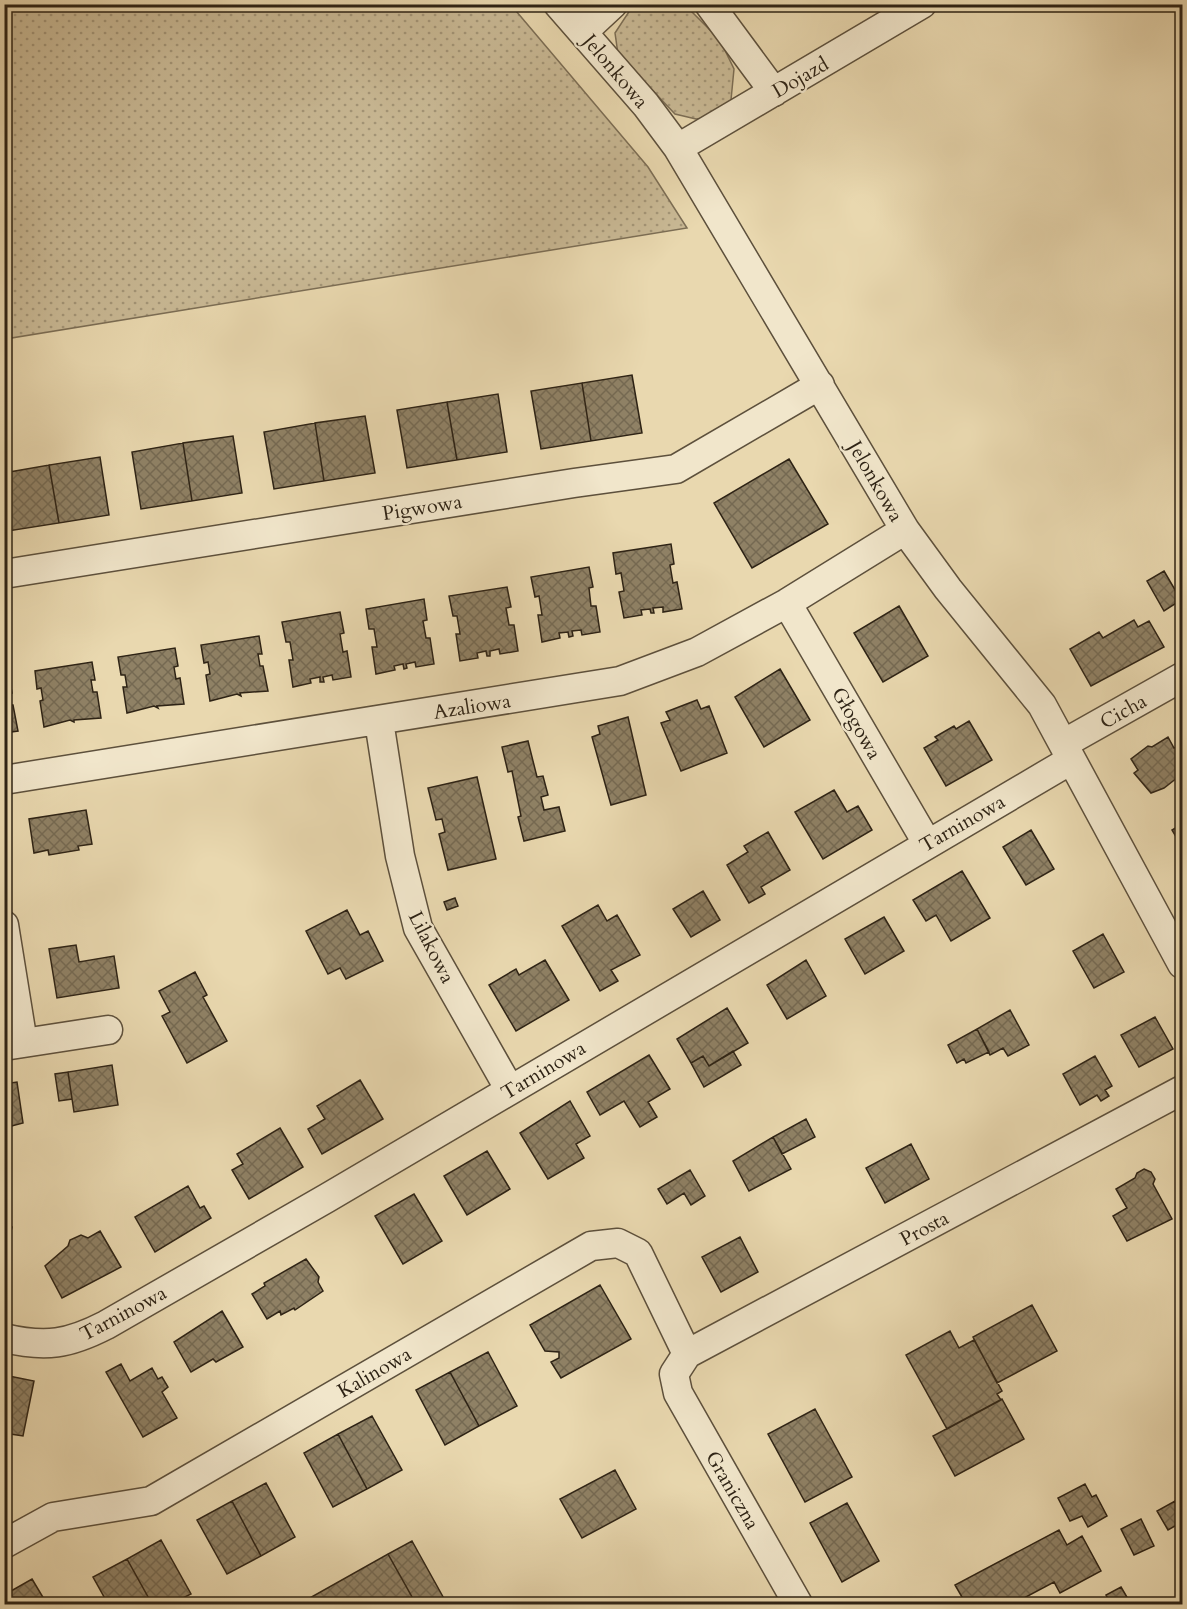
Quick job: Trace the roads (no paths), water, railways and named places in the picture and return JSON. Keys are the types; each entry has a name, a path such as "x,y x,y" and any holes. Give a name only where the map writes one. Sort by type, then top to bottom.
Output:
{"street":[{"name":"Jelonkowa","path":"558,4 678,148 905,530 941,580 1030,689 1067,752 1182,964"},
{"path":"583,32 613,4"},
{"path":"709,4 774,92"},
{"name":"Dojazd","path":"678,148 922,4"},
{"name":"Pigwowa","path":"4,574 574,483 676,469 820,386"},
{"name":"Azaliowa","path":"4,780 620,681 697,652 787,603 905,530"},
{"name":"Głogowa","path":"787,603 927,843"},
{"name":"Cicha","path":"1067,752 1182,677"},
{"name":"Lilakowa","path":"379,721 400,856 418,928 510,1090"},
{"name":"Tarninowa","path":"4,1338 28,1344 53,1344 78,1339 317,1204 927,843 1067,752"},
{"path":"4,925 14,1045 108,1030"},
{"name":"Prosta","path":"680,1364 1182,1090"},
{"name":"Kalinowa","path":"4,1544 53,1517 151,1501 591,1246 618,1243 638,1253 680,1364"},
{"name":"Graniczna","path":"680,1364 678,1393 798,1605"}]}
